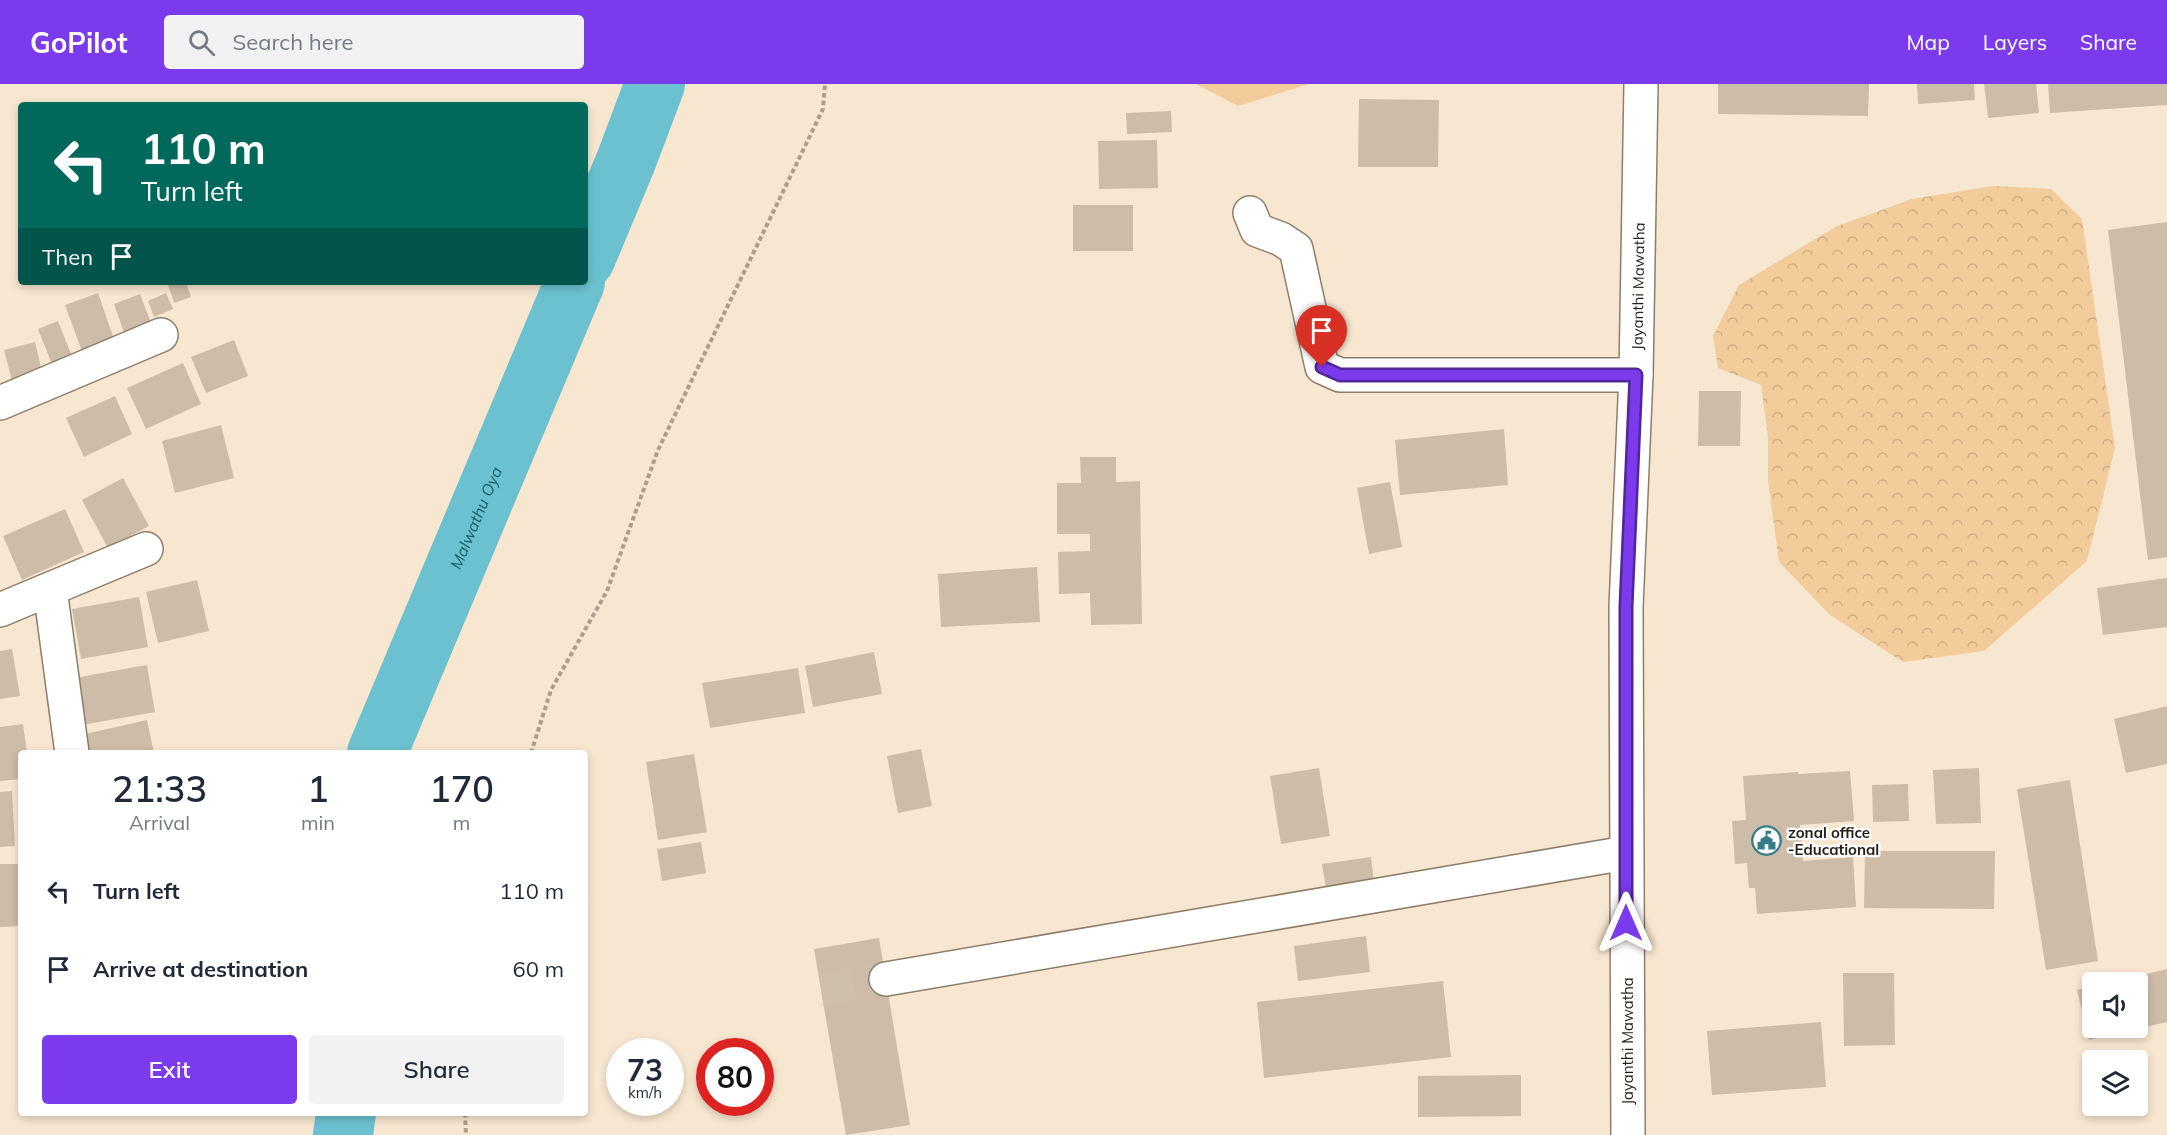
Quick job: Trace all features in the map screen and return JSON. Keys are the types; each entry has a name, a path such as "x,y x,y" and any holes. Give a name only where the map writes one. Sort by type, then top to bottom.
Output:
{"main road":[{"name":"Jayanthi Mawatha","path":"1628,1135 1626,607 1636,375 1641,84"},
{"path":"1250,213 1257,230 1281,239 1296,249 1322,367 1340,375 1636,375"},
{"path":"0,403 161,335"},
{"path":"0,610 147,549"},
{"path":"50,590 72,750"},
{"path":"886,979 1626,853"}],"path":[{"path":"532,750 551,690 607,591 658,450 823,109 825,84"},
{"path":"465,1116 466,1135"}],"green space":[{"path":"1196,84 1309,84 1238,106"},
{"path":"1993,186 2051,189 2082,219 2115,448 2087,561 1984,651 1903,662 1830,615 1779,562 1768,481 1768,437 1761,385 1718,368 1713,336 1739,285 1837,226 1912,199"}],"building":[{"path":"1718,84 1869,84 1868,116 1718,114"},
{"path":"1917,84 1974,84 1975,100 1918,104"},
{"path":"1984,84 2036,84 2039,113 1988,118"},
{"path":"2048,84 2167,84 2167,105 2050,113"},
{"path":"1359,99 1439,100 1438,167 1358,167"},
{"path":"1171,111 1172,132 1127,134 1126,113"},
{"path":"1157,140 1158,188 1099,189 1098,141"},
{"path":"1073,205 1133,205 1133,251 1073,251"},
{"path":"2167,222 2167,557 2148,560 2108,230"},
{"path":"168,285 187,285 191,297 174,303"},
{"path":"98,293 116,345 84,357 65,305"},
{"path":"166,293 173,309 154,317 148,301"},
{"path":"140,294 153,328 126,338 114,304"},
{"path":"58,321 73,359 53,367 38,329"},
{"path":"234,340 248,376 206,393 191,357"},
{"path":"35,342 42,372 12,381 4,350"},
{"path":"183,363 201,404 146,429 127,388"},
{"path":"1699,391 1741,391 1740,446 1698,446"},
{"path":"115,396 132,434 84,457 66,418"},
{"path":"221,425 234,478 175,493 162,441"},
{"path":"1504,429 1508,485 1400,495 1395,440"},
{"path":"1080,457 1116,457 1116,482 1140,481 1142,624 1091,625 1090,593 1059,594 1058,552 1090,551 1090,534 1057,534 1057,483 1081,483"},
{"path":"123,478 149,526 108,548 82,500"},
{"path":"1390,482 1402,547 1369,554 1357,488"},
{"path":"65,509 84,552 22,580 3,536"},
{"path":"1037,567 1040,622 941,627 938,574"},
{"path":"2167,578 2167,627 2103,635 2097,588"},
{"path":"197,580 209,631 158,643 146,592"},
{"path":"139,597 148,647 81,659 72,609"},
{"path":"12,649 20,696 0,699 0,651"},
{"path":"874,652 882,694 813,707 805,666"},
{"path":"147,665 155,712 82,725 74,678"},
{"path":"798,668 805,713 710,728 702,683"},
{"path":"2167,706 2167,764 2126,773 2114,719"},
{"path":"147,720 153,750 88,750 85,734"},
{"path":"23,724 27,750 18,750 18,779 0,781 0,727"},
{"path":"921,749 932,806 898,813 887,756"},
{"path":"694,754 707,832 658,840 646,762"},
{"path":"1319,768 1330,836 1281,844 1270,776"},
{"path":"1979,768 1981,823 1936,824 1933,770"},
{"name":"zonal office -Educational","path":"1850,771 1854,821 1800,825 1803,861 1853,857 1856,907 1757,914 1755,888 1749,888 1747,863 1735,864 1732,821 1746,820 1743,776"},
{"path":"2070,780 2098,961 2046,970 2017,789"},
{"path":"1908,784 1909,821 1873,822 1872,785"},
{"path":"12,791 15,846 0,847 0,792"},
{"path":"701,842 706,873 662,881 657,849"},
{"path":"1865,851 1995,851 1994,909 1864,908"},
{"path":"1371,857 1374,882 1326,889 1322,864"},
{"path":"0,864 18,864 18,926 0,927"},
{"path":"1366,936 1370,972 1298,981 1294,946"},
{"path":"879,938 910,1125 846,1135 814,949"},
{"path":"2167,969 2167,1022 2148,1026 2148,974"},
{"path":"1843,973 1894,973 1895,1045 1844,1046"},
{"path":"1443,981 1451,1057 1264,1078 1257,1002"},
{"path":"2082,989 2082,1011 2077,990"},
{"path":"1821,1022 1826,1087 1712,1095 1707,1031"},
{"path":"1521,1075 1521,1116 1418,1117 1418,1076"}],"waterway":[{"name":"Malwathu Oya","path":"588,252 655,84"},
{"name":"Malwathu Oya","path":"378,750 574,285"},
{"name":"Malwathu Oya","path":"343,1135 346,1116"}],"tunnel":[{"path":"821,990 886,979"}],"place":[{"name":"zonal office -Educational","path":"1767,841"}],"route":[{"path":"1322,367 1340,375 1636,375 1626,607 1626,923"}]}
